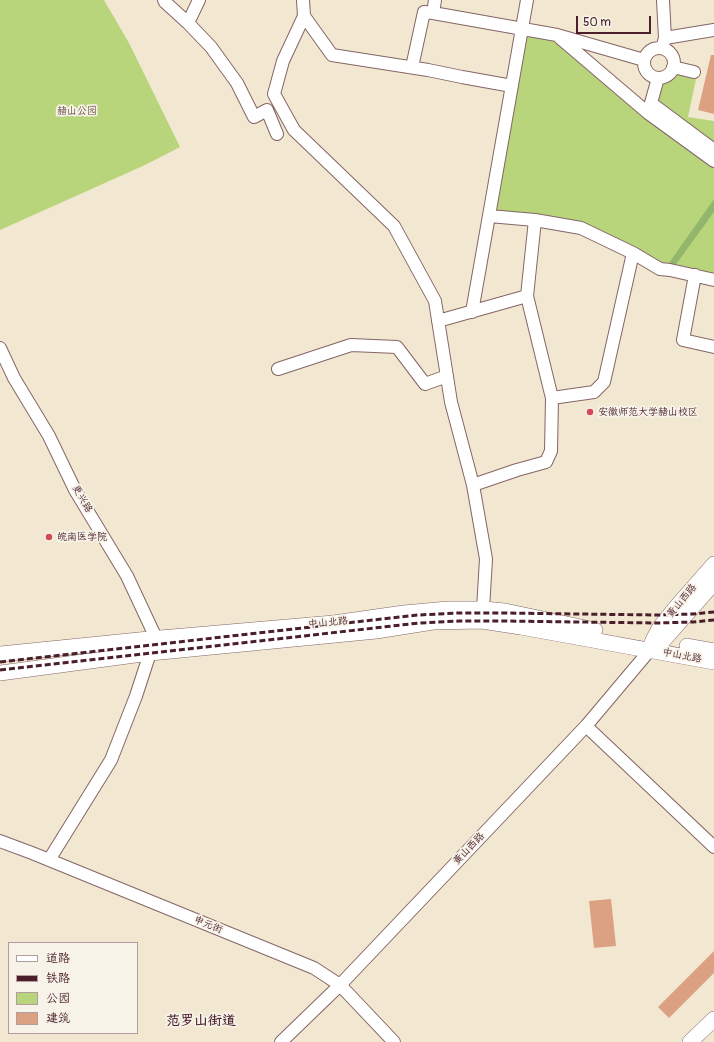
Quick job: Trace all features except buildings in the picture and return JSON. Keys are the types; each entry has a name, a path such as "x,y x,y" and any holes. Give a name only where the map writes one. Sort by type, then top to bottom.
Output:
{"main road":[{"name":"黄山西路","path":"655,644 660,627 714,564"},
{"name":"黄山西路","path":"655,644 714,583"},
{"name":"中山北路","path":"0,654 154,648 448,608 505,611 655,644 714,662"},
{"path":"0,673 154,648 376,631 433,622 482,621 655,644"},
{"name":"中山北路","path":"655,644 714,651"},
{"path":"690,1042 714,1019"},
{"path":"704,1042 714,1033"}],"street":[{"path":"164,0 188,22 211,47 237,83 254,117 267,110 274,136 290,124"},
{"path":"188,22 200,0"},
{"path":"303,0 304,16 283,61 274,94 294,130 394,226 434,302 451,402 472,485 486,559 483,609"},
{"path":"433,13 435,0"},
{"path":"472,312 527,0"},
{"path":"663,0 664,43 666,50 670,53 674,62 668,75 658,78 653,77 649,74 644,65 644,60 649,52 664,43 714,30"},
{"path":"412,67 424,12 557,35 644,60"},
{"path":"304,16 332,55 412,67 512,86"},
{"path":"557,35 650,108 714,161"},
{"path":"673,67 694,72"},
{"path":"650,108 658,78"},
{"path":"650,108 714,150"},
{"path":"489,216 535,220 581,228 633,253 660,269 714,280"},
{"path":"472,485 546,462 551,451 552,398 527,296 535,220"},
{"path":"552,398 594,392 604,382 633,253"},
{"path":"695,275 683,340 714,347"},
{"path":"438,321 527,296"},
{"path":"278,370 351,345 397,347 425,384 447,376"},
{"name":"更兴路","path":"0,348 14,378 49,436 76,490 127,576 154,648"},
{"name":"黄山西路","path":"281,1042 340,985 586,726 655,644"},
{"path":"49,860 111,760 154,648"},
{"path":"586,726 714,847"},
{"name":"申元街","path":"0,842 49,860 314,968 340,985 394,1042"}],"green space":[{"name":"赭山公园","path":"0,0 104,0 129,43 180,147 145,165 0,230"},
{"path":"522,29 557,35 648,113 660,83 667,80 674,74 696,79 688,117 714,121 714,280 670,270 581,228 489,216"},
{"path":"714,199 714,212 674,267 669,263"}],"railway":[{"path":"0,662 418,615 458,613 656,615 714,612"},
{"path":"0,670 419,623 459,621 656,623 714,620"}],"place":[{"name":"安徽师范大学赭山校区","path":"590,412"},
{"name":"皖南医学院","path":"49,537"}],"district":[{"name":"范罗山街道","path":"201,1021"}]}
